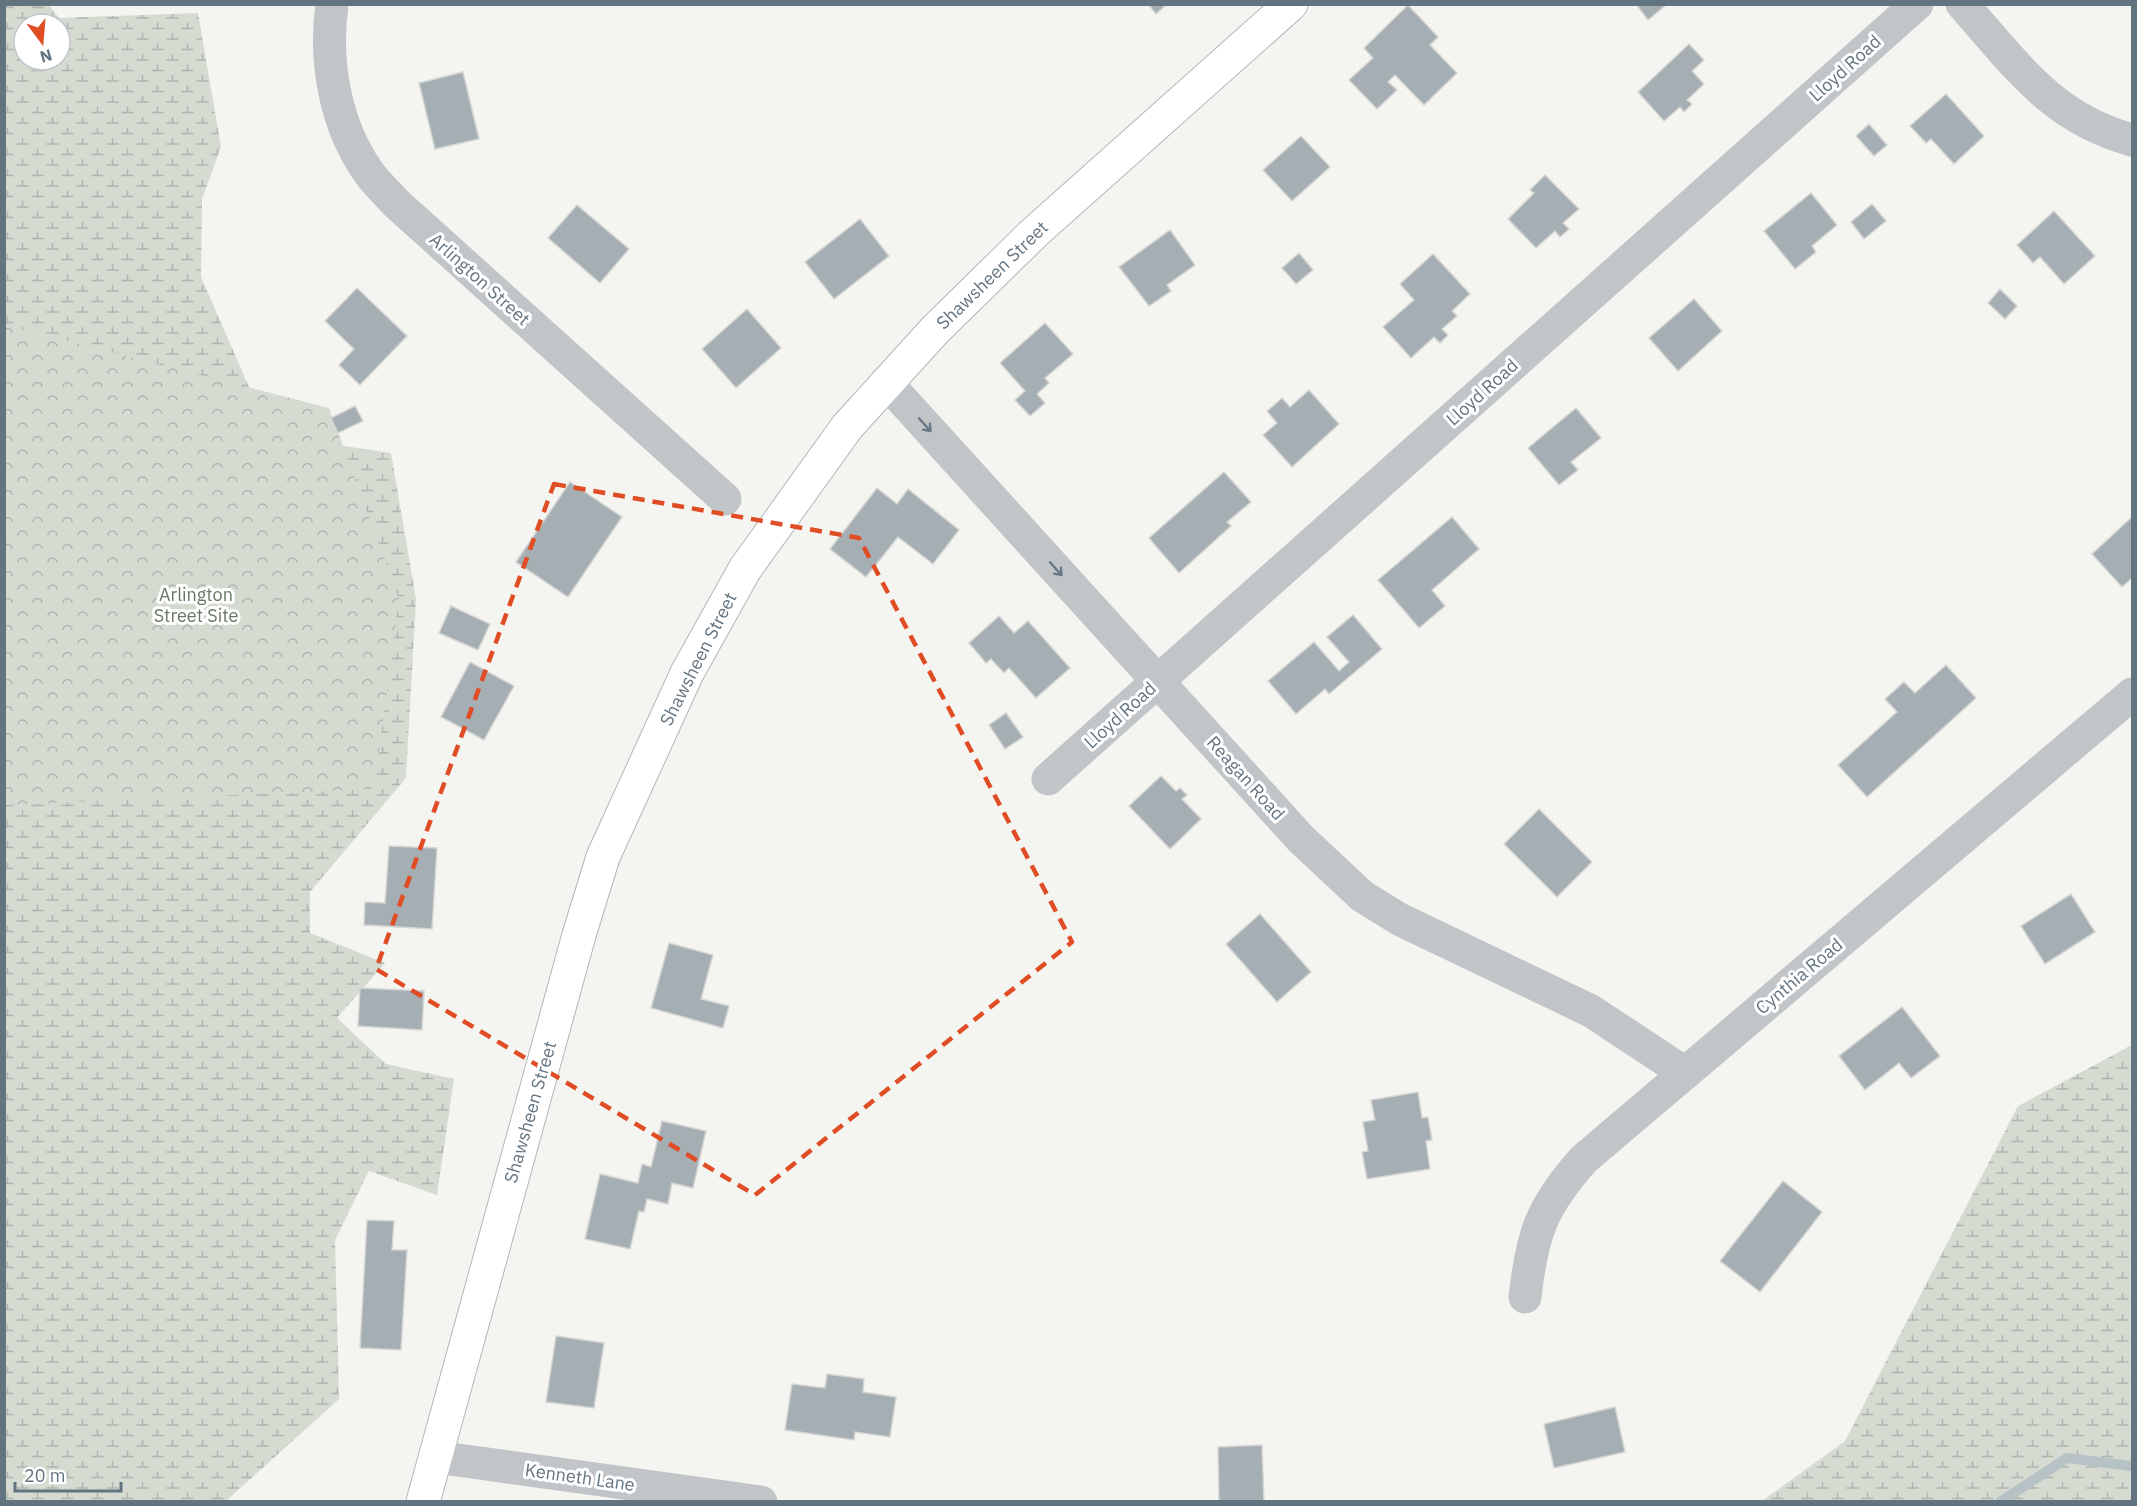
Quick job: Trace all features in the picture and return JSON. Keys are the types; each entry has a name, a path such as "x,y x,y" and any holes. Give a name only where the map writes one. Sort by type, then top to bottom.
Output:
{"main road":[{"name":"Shawsheen Street","path":"423,1502 576,946 603,857 687,673 714,622 745,570 806,483 886,382 1034,233 1291,4"}],"street":[{"name":"Arlington Street","path":"332,4 330,57 335,99 349,140 369,174 397,204 725,499"},
{"name":"Lloyd Road","path":"1048,779 1917,4"},
{"path":"1962,4 2035,86 2058,107 2101,130 2133,140"},
{"name":"Reagan Road","path":"886,382 1301,839 1362,896 1399,919 1591,1011 1686,1073"},
{"name":"Cynthia Road","path":"1525,1297 1529,1256 1540,1220 1558,1188 1584,1160 2133,694"},
{"name":"Kenneth Lane","path":"436,1457 761,1502"}],"highlighted area":[{"path":"554,484 859,538 1072,942 755,1195 376,969"}],"green space":[{"path":"5,5 49,5 54,12 12,12 12,72 72,72 72,18 198,13 221,147 202,199 201,277 270,435 391,453 416,599 406,778 310,892 310,933 385,963 337,1018 386,1064 454,1079 437,1195 369,1171 335,1240 339,1399 226,1501 5,1502"},
{"name":"Arlington Street Site","path":"4,325 329,408 399,599 374,789 5,805"},
{"path":"2132,1045 2132,1501 1762,1501 1845,1441 2018,1106"}],"building":[{"path":"1148,4 1167,4 1156,14"},
{"path":"1636,4 1667,4 1648,20"},
{"path":"1408,5 1438,37 1430,45 1457,73 1424,105 1395,75 1388,82 1397,90 1377,109 1349,80 1373,58 1364,48"},
{"path":"1689,44 1704,60 1692,71 1704,84 1687,100 1692,104 1684,112 1680,107 1664,121 1638,92"},
{"path":"463,72 479,139 435,149 419,83"},
{"path":"1946,94 1984,136 1954,164 1931,139 1926,143 1910,126"},
{"path":"1869,124 1887,145 1874,156 1856,136"},
{"path":"1301,136 1330,167 1292,201 1263,170"},
{"path":"1545,175 1579,209 1563,223 1569,229 1560,237 1555,231 1536,248 1508,219 1534,193 1530,190"},
{"path":"1811,193 1837,225 1812,246 1816,252 1795,269 1764,231"},
{"path":"1872,204 1886,221 1864,239 1851,222"},
{"path":"577,205 629,249 600,283 548,238"},
{"path":"2054,211 2095,256 2064,284 2040,257 2033,263 2017,245"},
{"path":"860,219 889,256 834,299 805,262"},
{"path":"1170,230 1195,265 1167,285 1171,291 1149,306 1119,267"},
{"path":"1299,253 1313,270 1296,284 1282,268"},
{"path":"1433,254 1470,294 1452,311 1457,316 1442,329 1448,335 1440,343 1434,337 1411,358 1383,327 1414,300 1400,284"},
{"path":"357,288 407,336 360,385 339,365 354,349 325,321"},
{"path":"2000,289 2017,306 2005,319 1988,303"},
{"path":"1694,299 1722,331 1678,371 1649,338"},
{"path":"747,309 781,348 736,388 702,349"},
{"path":"1045,323 1073,354 1045,378 1049,383 1037,394 1045,403 1030,416 1015,400 1025,391 1000,363"},
{"path":"1309,390 1339,424 1292,467 1263,435 1277,423 1267,411 1282,398 1290,407"},
{"path":"355,406 363,421 338,433 331,418"},
{"path":"1576,408 1601,438 1571,462 1578,470 1559,485 1528,448"},
{"path":"1224,472 1251,502 1227,522 1231,526 1179,573 1149,538"},
{"path":"570,482 622,517 568,597 516,562"},
{"path":"877,488 897,504 908,489 959,530 933,564 898,537 866,577 830,549"},
{"path":"1452,517 1479,549 1432,590 1445,606 1419,628 1378,580"},
{"path":"2132,517 2132,578 2122,587 2092,554"},
{"path":"451,606 490,624 478,650 439,633"},
{"path":"1353,615 1382,649 1329,694 1325,689 1296,714 1268,681 1314,642 1339,671 1349,662 1327,637"},
{"path":"999,616 1014,633 1028,621 1070,668 1036,698 1009,668 1004,673 991,659 986,663 969,643"},
{"path":"470,662 514,686 484,740 441,717"},
{"path":"1946,665 1976,698 1867,797 1838,765 1897,712 1885,699 1904,682 1915,693"},
{"path":"1006,713 1023,737 1005,749 989,725"},
{"path":"1161,776 1176,791 1180,788 1187,795 1182,799 1201,819 1170,849 1129,806"},
{"path":"1539,809 1592,862 1557,897 1504,844"},
{"path":"389,846 437,848 432,929 364,925 365,902 385,903"},
{"path":"2071,894 2095,932 2045,964 2021,926"},
{"path":"1260,914 1311,972 1277,1002 1226,944"},
{"path":"669,943 713,955 701,999 729,1006 723,1028 651,1008"},
{"path":"360,988 424,991 422,1030 358,1026"},
{"path":"1902,1007 1940,1056 1911,1078 1899,1063 1865,1090 1839,1056"},
{"path":"1418,1092 1422,1118 1428,1117 1432,1140 1426,1141 1430,1169 1367,1179 1362,1152 1368,1151 1363,1122 1375,1120 1371,1100"},
{"path":"662,1121 706,1131 693,1188 672,1183 668,1204 647,1199 644,1212 639,1211 630,1249 585,1239 600,1174 638,1183 642,1164 651,1167"},
{"path":"1783,1181 1822,1212 1760,1292 1720,1261"},
{"path":"367,1220 394,1221 392,1250 407,1250 401,1350 360,1348"},
{"path":"556,1336 604,1343 594,1408 546,1402"},
{"path":"827,1374 864,1379 863,1392 896,1397 890,1437 855,1432 854,1440 785,1430 792,1384 825,1388"},
{"path":"1615,1407 1625,1452 1554,1468 1544,1424"},
{"path":"1262,1445 1264,1502 1219,1502 1218,1447"}],"waterway":[{"path":"2000,1502 2067,1458 2132,1466"}]}
